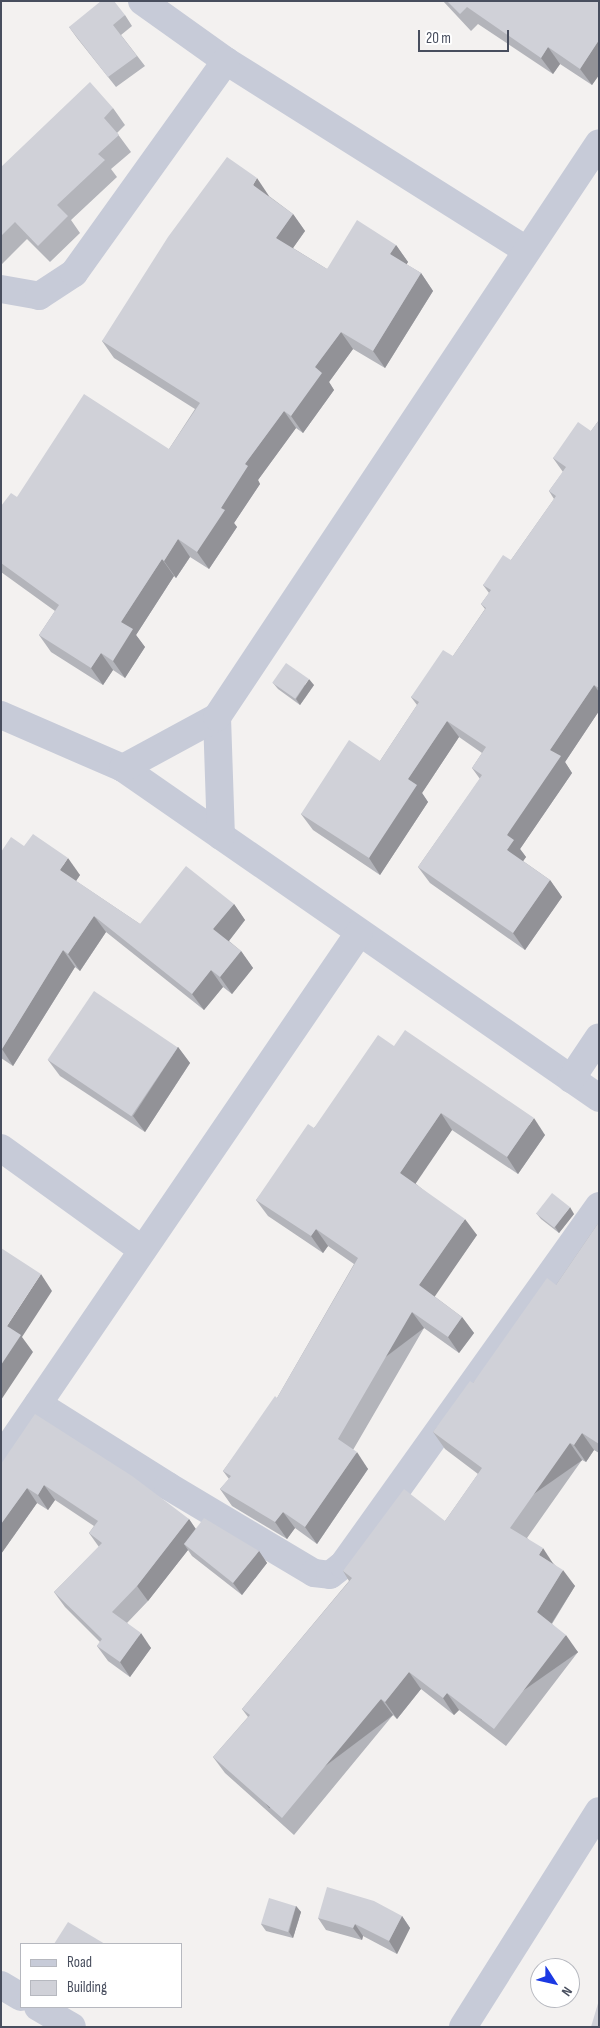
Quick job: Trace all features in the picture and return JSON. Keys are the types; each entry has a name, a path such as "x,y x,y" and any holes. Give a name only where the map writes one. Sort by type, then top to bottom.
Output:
{"street":[{"path":"142,1 226,61 526,250"},
{"path":"1,289 39,296 74,273 226,61"},
{"path":"123,768 216,718 599,143"},
{"path":"1,715 123,768 599,1098"},
{"path":"216,718 221,836"},
{"path":"1,1458 141,1250 360,933"},
{"path":"571,1078 599,1037"},
{"path":"1,1148 141,1250"},
{"path":"38,1404 168,1486 314,1573 330,1575 343,1565 599,1206"},
{"path":"463,2027 599,1811"},
{"path":"1,1985 20,1996"},
{"path":"40,2008 72,2027"}],"building":[{"path":"101,1 114,1 125,15 113,25 137,56 108,77 69,27"},
{"path":"447,1 599,1 599,40 580,69 548,47 541,58 467,7 460,14"},
{"path":"90,82 113,108 104,118 119,135 98,154 105,160 57,205 68,216 38,246 15,222 1,236 1,167"},
{"path":"227,157 257,178 253,185 293,214 276,238 327,269 357,220 396,245 390,254 421,273 373,351 341,332 315,367 322,373 291,416 284,411 245,464 248,466 221,508 225,510 197,552 178,539 164,561 162,559 121,622 133,629 113,661 101,653 91,668 39,635 59,605 1,563 1,506 11,493 17,497 84,394 169,449 200,403 102,341 168,237"},
{"path":"599,420 599,688 594,685 550,750 561,756 507,835 514,840 507,850 550,880 513,933 418,867 482,775 472,768 486,747 447,721 408,779 417,785 369,858 301,814 349,740 380,761 419,702 411,697 443,650 453,656 486,608 481,604 491,590 483,585 503,555 511,560 556,496 549,491 566,467 553,458 578,422 591,431"},
{"path":"286,663 309,679 295,699 272,683"},
{"path":"33,834 68,858 60,870 140,924 186,866 234,904 213,929 241,951 220,977 211,970 192,994 94,916 68,954 63,950 2,1049 1,852 11,837 24,846"},
{"path":"94,991 178,1047 131,1116 48,1060"},
{"path":"405,1030 534,1118 507,1157 441,1113 400,1173 465,1219 419,1285 462,1317 448,1337 412,1312 338,1439 357,1452 305,1527 283,1512 275,1522 220,1489 231,1476 223,1471 275,1396 277,1398 358,1258 316,1229 311,1236 256,1200 308,1124 314,1128 378,1035 394,1046"},
{"path":"552,1193 570,1207 554,1228 536,1213"},
{"path":"599,1222 599,1444 582,1433 574,1445 570,1443 510,1528 543,1548 539,1555 563,1570 537,1612 566,1635 494,1729 447,1693 443,1698 409,1672 385,1702 381,1699 282,1818 213,1757 250,1715 242,1709 352,1578 343,1571 404,1489 445,1521 482,1468 433,1432 470,1381 473,1383 547,1278 556,1285"},
{"path":"1,1248 41,1274 7,1326 21,1335 1,1365"},
{"path":"35,1414 132,1476 189,1519 137,1586 112,1612 141,1633 120,1662 97,1646 102,1639 54,1592 102,1543 89,1533 98,1521 44,1485 38,1495 27,1488 1,1524 1,1464"},
{"path":"204,1518 259,1551 233,1583 184,1544"},
{"path":"327,1887 374,1901 402,1916 389,1941 355,1924 353,1928 318,1918"},
{"path":"269,1898 296,1906 288,1932 261,1924"},
{"path":"68,1922 103,1943 55,1943"},
{"path":"599,2000 599,2027 591,2027"}]}
